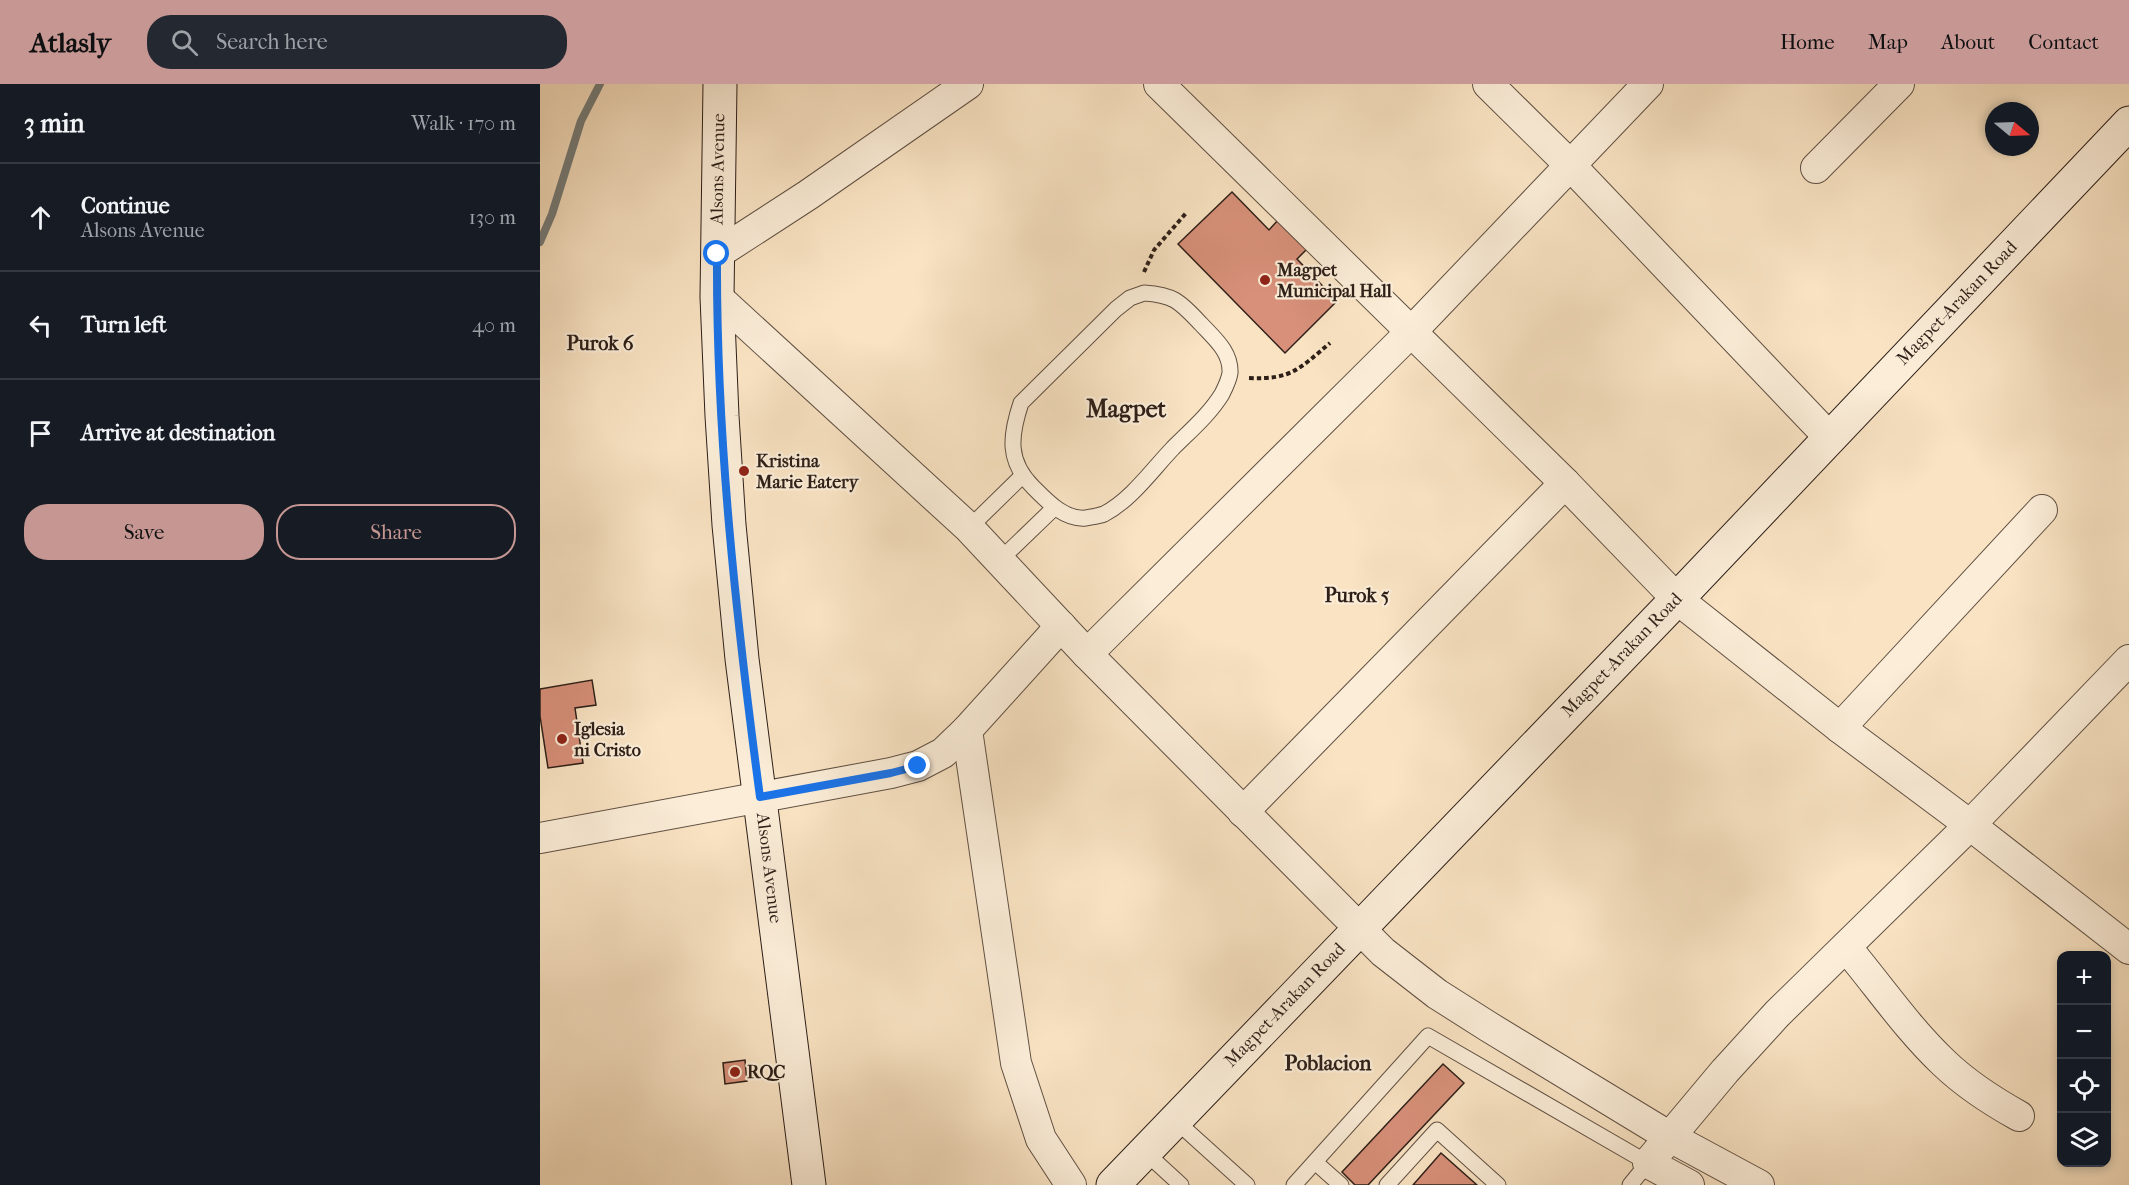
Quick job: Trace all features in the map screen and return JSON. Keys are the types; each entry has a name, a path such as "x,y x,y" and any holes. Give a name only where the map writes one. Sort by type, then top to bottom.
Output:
{"main road":[{"name":"Alsons Avenue","path":"720,84 717,297 729,525 742,659 809,1185"},
{"name":"Magpet-Arakan Road","path":"1113,1185 1677,599 2129,123"}],"street":[{"path":"717,254 808,195 968,84"},
{"path":"1488,84 1571,165 1829,437"},
{"path":"1087,654 1411,332 1648,84"},
{"path":"1816,168 1899,84"},
{"path":"1171,88 1411,332 1565,483 1677,599 1840,728 1970,825 2128,948"},
{"path":"717,297 969,528 1087,654 1383,952 1437,994 1670,1137 1759,1185"},
{"path":"1243,812 1565,483"},
{"path":"1840,728 2042,510"},
{"path":"540,838 891,773 918,766 943,753 967,730 1061,626"},
{"path":"1689,1185 1639,1174 1725,1071 1777,1014 1970,825 2129,660"},
{"path":"967,730 1016,1063 1041,1139 1071,1185"},
{"path":"1846,947 1942,1061 1994,1102 2019,1116"}],"lane":[{"path":"1144,293 1165,295 1181,303 1222,346 1230,362 1230,376 1222,394 1209,411 1125,499 1103,514 1084,518 1054,508 1022,477 1014,459 1012,441 1021,403 1130,298 1144,293"},
{"path":"969,528 1022,477"},
{"path":"999,561 1054,508"},
{"path":"1294,1185 1428,1036 1639,1174"},
{"path":"1175,1120 1247,1185"},
{"path":"1387,1185 1437,1130 1498,1185"},
{"path":"1145,1152 1182,1185"},
{"path":"1315,1162 1341,1185"}],"path":[{"path":"1144,293 1143,280 1148,261 1154,250 1187,212"},
{"path":"1230,376 1267,378 1290,374 1330,343"}],"building":[{"name":"Magpet Municipal Hall","path":"1232,192 1269,230 1278,220 1307,249 1297,259 1337,301 1285,353 1178,244"},
{"name":"Iglesia ni Cristo","path":"592,680 596,705 575,708 583,763 548,768 540,716 540,689"},
{"name":"RQC","path":"745,1060 747,1081 725,1084 723,1063"},
{"path":"1443,1064 1464,1083 1368,1185 1355,1185 1342,1172"},
{"path":"1441,1153 1477,1185 1413,1185"}],"waterway":[{"path":"540,242 552,214 581,121 600,84"}],"place":[{"name":"Magpet Municipal Hall","path":"1265,280"},
{"name":"Kristina Marie Eatery","path":"744,471"},
{"name":"Iglesia ni Cristo","path":"562,739"},
{"name":"RQC","path":"735,1072"}],"district":[{"name":"Purok 6","path":"600,343"},
{"name":"Magpet","path":"1126,409"},
{"name":"Purok 5","path":"1356,595"},
{"name":"Poblacion","path":"1328,1063"}],"route":[{"path":"717,254 722,416 729,525 742,659 760,797 918,766"}]}
